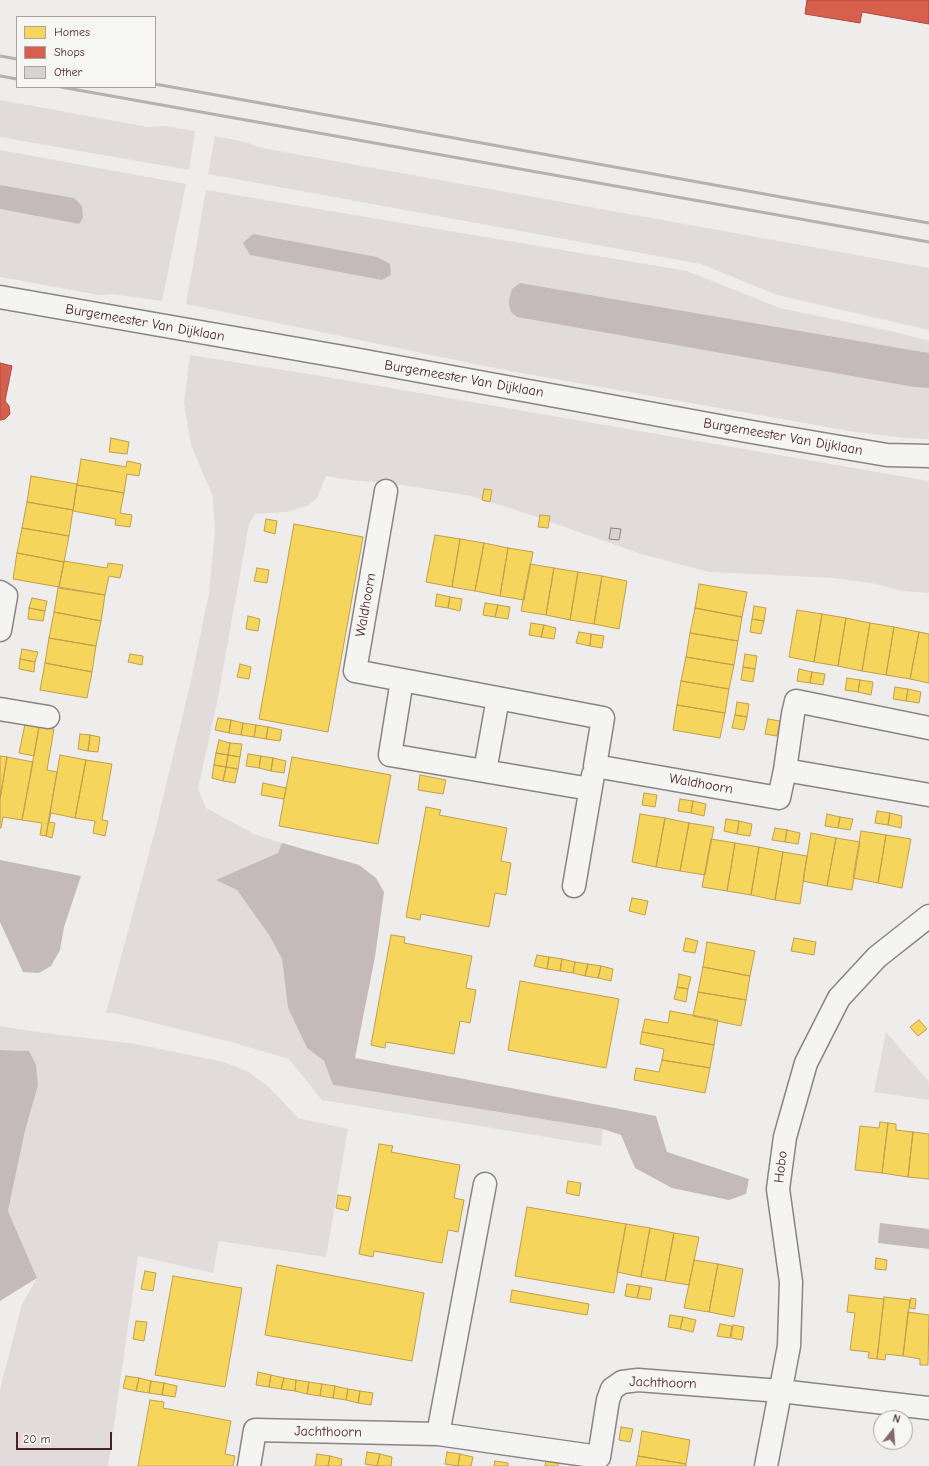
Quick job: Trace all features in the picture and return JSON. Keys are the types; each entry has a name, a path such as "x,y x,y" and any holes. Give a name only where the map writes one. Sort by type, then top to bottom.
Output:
{"street":[{"name":"Burgemeester Van Dijklaan","path":"0,297 887,455 929,456"},
{"name":"Waldhoorn","path":"386,491 355,671 603,718 574,886"},
{"path":"0,592 6,596 0,630"},
{"path":"402,680 390,755 590,790"},
{"path":"485,771 498,698"},
{"name":"Waldhoorn","path":"594,766 779,798 796,702 929,728"},
{"path":"0,709 48,717"},
{"path":"785,770 929,795"},
{"name":"Hobo","path":"766,1466 789,1346 791,1282 778,1190 785,1137 806,1063 839,998 878,957 929,916"},
{"path":"438,1434 484,1184"},
{"name":"Jachthoorn","path":"249,1466 255,1430 438,1434 599,1457 608,1400 612,1389 622,1382 638,1380 780,1391"},
{"path":"780,1391 929,1408"}],"shaded area":[{"path":"0,100 148,127 166,126 195,131 189,170 0,137"},
{"path":"215,136 245,142 262,148 929,268 929,330 777,295 701,264 208,174"},
{"path":"0,150 186,184 162,301 112,294 99,295 0,277 0,209 79,224 74,198 0,185"},
{"path":"0,185 74,198 82,206 83,218 79,224 0,209"},
{"path":"206,190 687,271 780,308 895,332 929,341 929,353 520,283 914,387 929,388 929,439 855,432 499,369 186,304"},
{"path":"253,234 377,257 390,264 391,275 382,280 250,255 243,243"},
{"path":"520,283 929,353 929,388 914,387 517,317 511,312 509,300 512,289"},
{"path":"190,355 327,377 929,481 929,593 903,591 871,583 834,578 709,572 641,554 531,515 471,496 390,483 348,480 326,476 317,498 309,505 286,512 255,514 249,524 217,703 198,789 206,808 254,834 282,843 279,853 217,880 237,890 269,935 282,959 288,1008 307,1048 324,1061 333,1085 603,1129 601,1146 322,1100 289,1059 231,1042 114,1013 106,1013 156,827 190,685 209,593 215,530 213,497 191,445 184,403"},
{"path":"282,843 359,865 376,878 384,892 375,957 355,1058 656,1116 667,1152 749,1179 746,1194 729,1200 672,1188 635,1168 621,1135 603,1129 333,1085 324,1061 307,1048 288,1008 282,959 269,935 237,890 216,880 278,853"},
{"path":"0,860 81,876 64,927 60,950 51,966 39,973 23,972 0,922"},
{"path":"0,1026 136,1044 224,1062 247,1071 270,1088 298,1118 348,1129 326,1257 219,1241 213,1273 138,1256 108,1466 0,1466 0,1389 22,1304 37,1278 8,1211 25,1131 38,1085 29,1051 0,1050"},
{"path":"886,1032 929,1082 929,1100 874,1092"},
{"path":"0,1050 29,1051 36,1065 38,1085 25,1131 8,1211 37,1278 0,1301"},
{"path":"880,1223 929,1229 929,1249 878,1243"}],"building: Homes":[{"path":"111,438 129,442 127,454 109,452"},
{"path":"81,459 126,467 127,461 141,464 139,476 127,474 124,493 77,485"},
{"path":"31,476 77,484 73,510 27,502"},
{"path":"77,485 124,493 120,513 132,515 130,527 115,525 116,519 73,511"},
{"path":"484,489 492,490 490,502 482,500"},
{"path":"27,502 73,510 69,536 22,528"},
{"path":"540,515 550,516 548,528 538,527"},
{"path":"266,519 277,521 275,534 264,531"},
{"path":"294,524 363,537 328,732 259,719"},
{"path":"22,528 69,536 64,562 17,553"},
{"path":"435,535 460,539 452,587 426,582"},
{"path":"460,539 484,543 475,591 452,587"},
{"path":"484,543 508,548 500,596 475,591"},
{"path":"508,548 533,552 524,600 500,596"},
{"path":"17,553 64,562 59,587 13,579"},
{"path":"64,561 107,568 108,563 123,565 120,578 109,576 105,595 59,587"},
{"path":"530,564 554,568 546,615 521,611"},
{"path":"257,568 269,570 267,583 254,581"},
{"path":"554,568 578,572 570,620 546,615"},
{"path":"578,572 602,576 594,624 570,620"},
{"path":"602,576 627,581 619,629 594,624"},
{"path":"699,584 747,592 742,617 695,608"},
{"path":"58,588 105,595 101,621 54,612"},
{"path":"437,594 450,597 448,608 435,606"},
{"path":"450,597 462,599 460,611 448,608"},
{"path":"32,598 47,601 45,611 29,608"},
{"path":"485,603 498,605 495,617 483,615"},
{"path":"498,605 510,607 508,619 495,617"},
{"path":"754,606 766,608 764,621 752,619"},
{"path":"29,608 45,611 43,621 28,619"},
{"path":"695,608 742,617 738,641 690,633"},
{"path":"797,610 822,614 814,662 789,657"},
{"path":"54,612 101,621 96,646 49,638"},
{"path":"822,614 846,618 838,666 814,662"},
{"path":"248,616 260,619 258,631 246,629"},
{"path":"846,618 870,623 862,671 838,666"},
{"path":"752,619 764,621 761,634 750,632"},
{"path":"531,623 544,625 541,637 529,635"},
{"path":"870,623 894,627 886,675 862,671"},
{"path":"544,625 556,628 554,639 541,637"},
{"path":"894,627 919,632 910,679 886,675"},
{"path":"579,632 591,634 590,646 576,643"},
{"path":"919,632 929,634 929,683 910,679"},
{"path":"690,633 738,641 734,665 686,657"},
{"path":"591,634 604,636 602,648 590,646"},
{"path":"49,638 96,646 92,672 45,663"},
{"path":"22,649 38,652 35,662 20,659"},
{"path":"130,654 143,656 142,665 128,662"},
{"path":"745,654 757,656 755,669 743,667"},
{"path":"686,657 734,665 729,689 681,681"},
{"path":"20,659 35,662 34,672 19,669"},
{"path":"45,663 92,672 87,698 40,690"},
{"path":"240,664 251,667 249,679 237,677"},
{"path":"743,667 755,669 753,682 741,680"},
{"path":"799,669 812,672 810,683 797,681"},
{"path":"812,672 825,674 823,685 810,683"},
{"path":"847,678 860,680 858,692 845,690"},
{"path":"860,680 873,682 871,695 858,692"},
{"path":"681,681 729,689 725,713 677,705"},
{"path":"895,687 908,689 906,701 893,699"},
{"path":"908,689 921,692 919,703 906,701"},
{"path":"737,702 749,704 747,717 735,715"},
{"path":"677,705 725,713 720,738 673,730"},
{"path":"735,715 747,717 744,730 732,728"},
{"path":"218,718 231,720 229,733 215,730"},
{"path":"768,719 780,721 777,736 765,734"},
{"path":"231,720 243,723 241,735 229,733"},
{"path":"243,723 256,725 254,737 241,735"},
{"path":"25,724 39,727 34,756 19,753"},
{"path":"256,725 268,727 266,739 254,737"},
{"path":"39,727 54,729 47,770 57,772 46,836 40,835 42,823 22,820"},
{"path":"268,727 282,730 280,741 266,739"},
{"path":"80,734 90,735 88,751 78,749"},
{"path":"90,735 100,737 98,752 88,751"},
{"path":"219,740 230,743 228,755 216,753"},
{"path":"230,743 242,744 240,757 228,755"},
{"path":"216,753 228,755 226,767 214,765"},
{"path":"248,754 261,756 259,768 246,766"},
{"path":"60,755 86,760 75,818 51,813 49,822 55,823 52,838 46,836"},
{"path":"228,755 240,757 238,769 226,767"},
{"path":"0,756 7,757 0,799"},
{"path":"261,756 273,758 271,771 259,768"},
{"path":"7,757 33,762 22,820 3,817 0,828 0,799"},
{"path":"292,757 391,775 378,844 279,826"},
{"path":"273,758 286,761 284,773 271,771"},
{"path":"86,760 112,764 102,820 108,821 105,836 93,833 95,821 75,818"},
{"path":"214,765 226,767 223,781 212,778"},
{"path":"226,767 238,769 235,783 223,781"},
{"path":"420,775 446,780 443,794 418,790"},
{"path":"263,783 286,788 284,799 261,795"},
{"path":"644,793 657,795 655,807 642,805"},
{"path":"680,799 693,801 691,813 678,811"},
{"path":"693,801 706,804 704,816 691,813"},
{"path":"426,807 441,810 439,815 507,828 501,861 511,863 506,895 495,893 489,927 421,914 420,920 406,917"},
{"path":"877,811 890,813 888,825 875,823"},
{"path":"890,813 902,816 901,828 888,825"},
{"path":"640,814 665,818 656,867 632,862"},
{"path":"827,814 840,817 838,828 825,826"},
{"path":"840,817 853,819 850,830 838,828"},
{"path":"665,818 689,823 680,871 656,867"},
{"path":"726,819 739,821 737,834 724,831"},
{"path":"739,821 752,824 750,836 737,834"},
{"path":"689,823 714,827 705,875 680,871"},
{"path":"775,828 787,830 785,842 772,840"},
{"path":"787,830 800,833 798,844 785,842"},
{"path":"861,831 886,835 878,883 853,878"},
{"path":"811,833 836,838 827,886 803,881"},
{"path":"886,835 911,839 902,888 878,883"},
{"path":"836,838 860,842 852,890 827,886"},
{"path":"711,839 735,843 727,891 702,887"},
{"path":"735,843 759,847 751,895 727,891"},
{"path":"759,847 783,852 775,900 751,895"},
{"path":"783,852 807,856 800,904 775,900"},
{"path":"632,898 648,901 645,915 629,911"},
{"path":"391,935 405,937 404,943 472,956 466,988 476,990 470,1023 460,1021 454,1054 386,1042 385,1048 371,1045"},
{"path":"686,938 698,941 695,953 683,951"},
{"path":"794,938 816,942 814,955 791,951"},
{"path":"707,942 755,951 750,976 703,967"},
{"path":"537,955 549,957 547,969 534,966"},
{"path":"549,957 562,959 560,971 547,969"},
{"path":"562,959 575,962 573,973 560,971"},
{"path":"575,962 588,964 585,976 573,973"},
{"path":"588,964 601,966 598,978 585,976"},
{"path":"601,966 613,969 611,981 598,978"},
{"path":"703,967 750,976 746,1000 698,992"},
{"path":"679,974 691,977 688,989 677,987"},
{"path":"520,981 619,999 606,1068 508,1050"},
{"path":"677,987 688,989 686,1002 674,999"},
{"path":"698,992 746,1000 741,1026 693,1016"},
{"path":"670,1011 718,1020 714,1045 642,1032 645,1019 668,1023"},
{"path":"919,1020 927,1029 918,1036 910,1027"},
{"path":"642,1032 714,1045 710,1068 662,1060 664,1049 640,1044"},
{"path":"662,1060 710,1068 705,1093 634,1080 636,1068 659,1072"},
{"path":"880,1122 888,1123 882,1173 855,1170 860,1126 879,1128"},
{"path":"888,1123 896,1124 896,1130 913,1132 908,1177 882,1173"},
{"path":"913,1132 929,1134 929,1179 908,1177"},
{"path":"379,1144 393,1146 391,1152 460,1165 454,1198 464,1200 458,1232 448,1230 442,1263 374,1251 373,1257 359,1254"},
{"path":"568,1181 581,1183 579,1196 566,1193"},
{"path":"338,1195 351,1197 348,1211 336,1208"},
{"path":"527,1207 626,1224 614,1293 515,1276"},
{"path":"626,1224 650,1228 641,1277 617,1272"},
{"path":"650,1228 674,1233 665,1281 641,1277"},
{"path":"674,1233 699,1237 689,1285 665,1281"},
{"path":"876,1258 887,1260 886,1270 875,1269"},
{"path":"694,1260 718,1264 709,1312 684,1308"},
{"path":"718,1264 743,1269 734,1317 709,1312"},
{"path":"277,1265 424,1293 412,1361 265,1335"},
{"path":"145,1271 156,1273 153,1291 141,1289"},
{"path":"173,1276 242,1288 225,1387 155,1375"},
{"path":"627,1284 640,1286 637,1298 625,1296"},
{"path":"640,1286 652,1288 650,1300 637,1298"},
{"path":"512,1290 589,1304 587,1315 510,1302"},
{"path":"849,1295 884,1299 877,1359 868,1358 869,1352 850,1350 855,1313 847,1312"},
{"path":"884,1297 910,1300 903,1356 886,1354 885,1360 877,1359"},
{"path":"911,1298 916,1299 915,1309 909,1308"},
{"path":"908,1312 929,1315 928,1365 920,1365 920,1359 903,1356"},
{"path":"670,1315 683,1317 680,1329 668,1327"},
{"path":"683,1317 696,1320 693,1332 680,1329"},
{"path":"136,1321 147,1322 144,1341 133,1339"},
{"path":"720,1324 732,1326 730,1338 717,1336"},
{"path":"733,1325 744,1327 742,1340 731,1338"},
{"path":"258,1372 271,1375 269,1387 256,1385"},
{"path":"271,1375 284,1378 281,1389 269,1387"},
{"path":"126,1376 139,1378 136,1391 123,1388"},
{"path":"139,1378 151,1381 149,1393 136,1391"},
{"path":"284,1378 296,1380 295,1391 281,1389"},
{"path":"296,1380 309,1382 307,1394 295,1391"},
{"path":"151,1381 164,1383 162,1395 149,1393"},
{"path":"309,1382 322,1384 320,1396 307,1394"},
{"path":"164,1383 177,1386 175,1397 162,1395"},
{"path":"322,1384 335,1386 333,1398 320,1396"},
{"path":"335,1386 348,1389 346,1400 333,1398"},
{"path":"348,1389 360,1391 358,1403 346,1400"},
{"path":"360,1391 373,1393 371,1405 358,1403"},
{"path":"150,1400 164,1402 163,1408 231,1421 225,1454 235,1456 233,1466 138,1466"},
{"path":"621,1427 633,1429 630,1442 619,1440"},
{"path":"642,1431 690,1440 686,1464 638,1456"},
{"path":"367,1452 380,1454 377,1466 365,1464"},
{"path":"447,1452 460,1454 458,1466 445,1464"},
{"path":"317,1454 330,1456 328,1466 315,1466"},
{"path":"380,1454 392,1457 391,1466 377,1466"},
{"path":"460,1454 473,1457 471,1466 458,1466"},
{"path":"330,1456 342,1459 341,1466 328,1466"},
{"path":"638,1456 686,1464 686,1466 636,1466"},
{"path":"495,1461 508,1463 508,1466 494,1466"},
{"path":"546,1461 559,1463 558,1466 545,1466"}],"building: Shops":[{"path":"807,0 929,0 929,24 862,12 860,23 805,14"},
{"path":"0,363 12,366 5,401 9,406 10,414 5,419 1,420 0,420"}],"building: Other":[{"path":"611,528 621,529 619,540 609,539"}],"railway":[{"path":"0,56 16,59"},
{"path":"0,76 16,79"},
{"path":"156,84 929,223"},
{"path":"67,88 929,242"}]}
